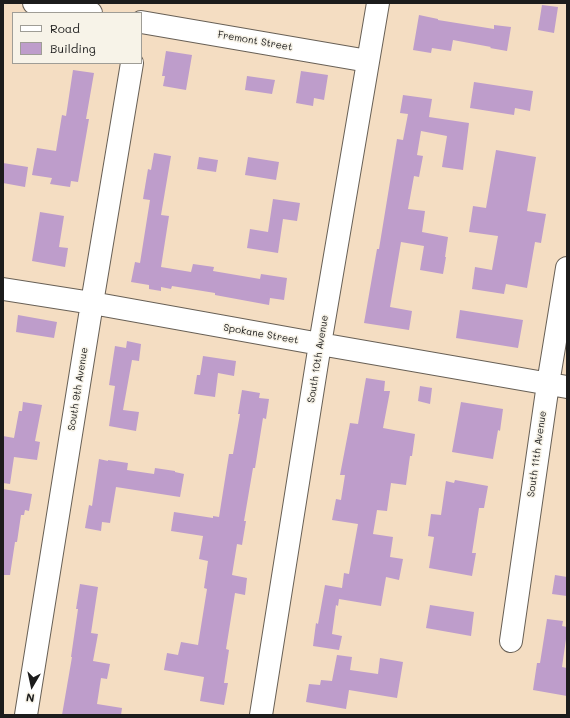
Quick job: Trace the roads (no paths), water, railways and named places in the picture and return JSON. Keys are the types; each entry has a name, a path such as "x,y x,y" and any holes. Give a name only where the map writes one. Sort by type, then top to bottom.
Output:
{"street":[{"path":"34,3 85,12"},
{"name":"South 10th Avenue","path":"261,715 320,344 378,3"},
{"name":"Fremont Street","path":"142,22 368,61"},
{"name":"South 9th Avenue","path":"26,715 132,64"},
{"name":"South 11th Avenue","path":"511,641 557,386 567,268"},
{"name":"Spokane Street","path":"3,289 92,303 557,386"}]}
